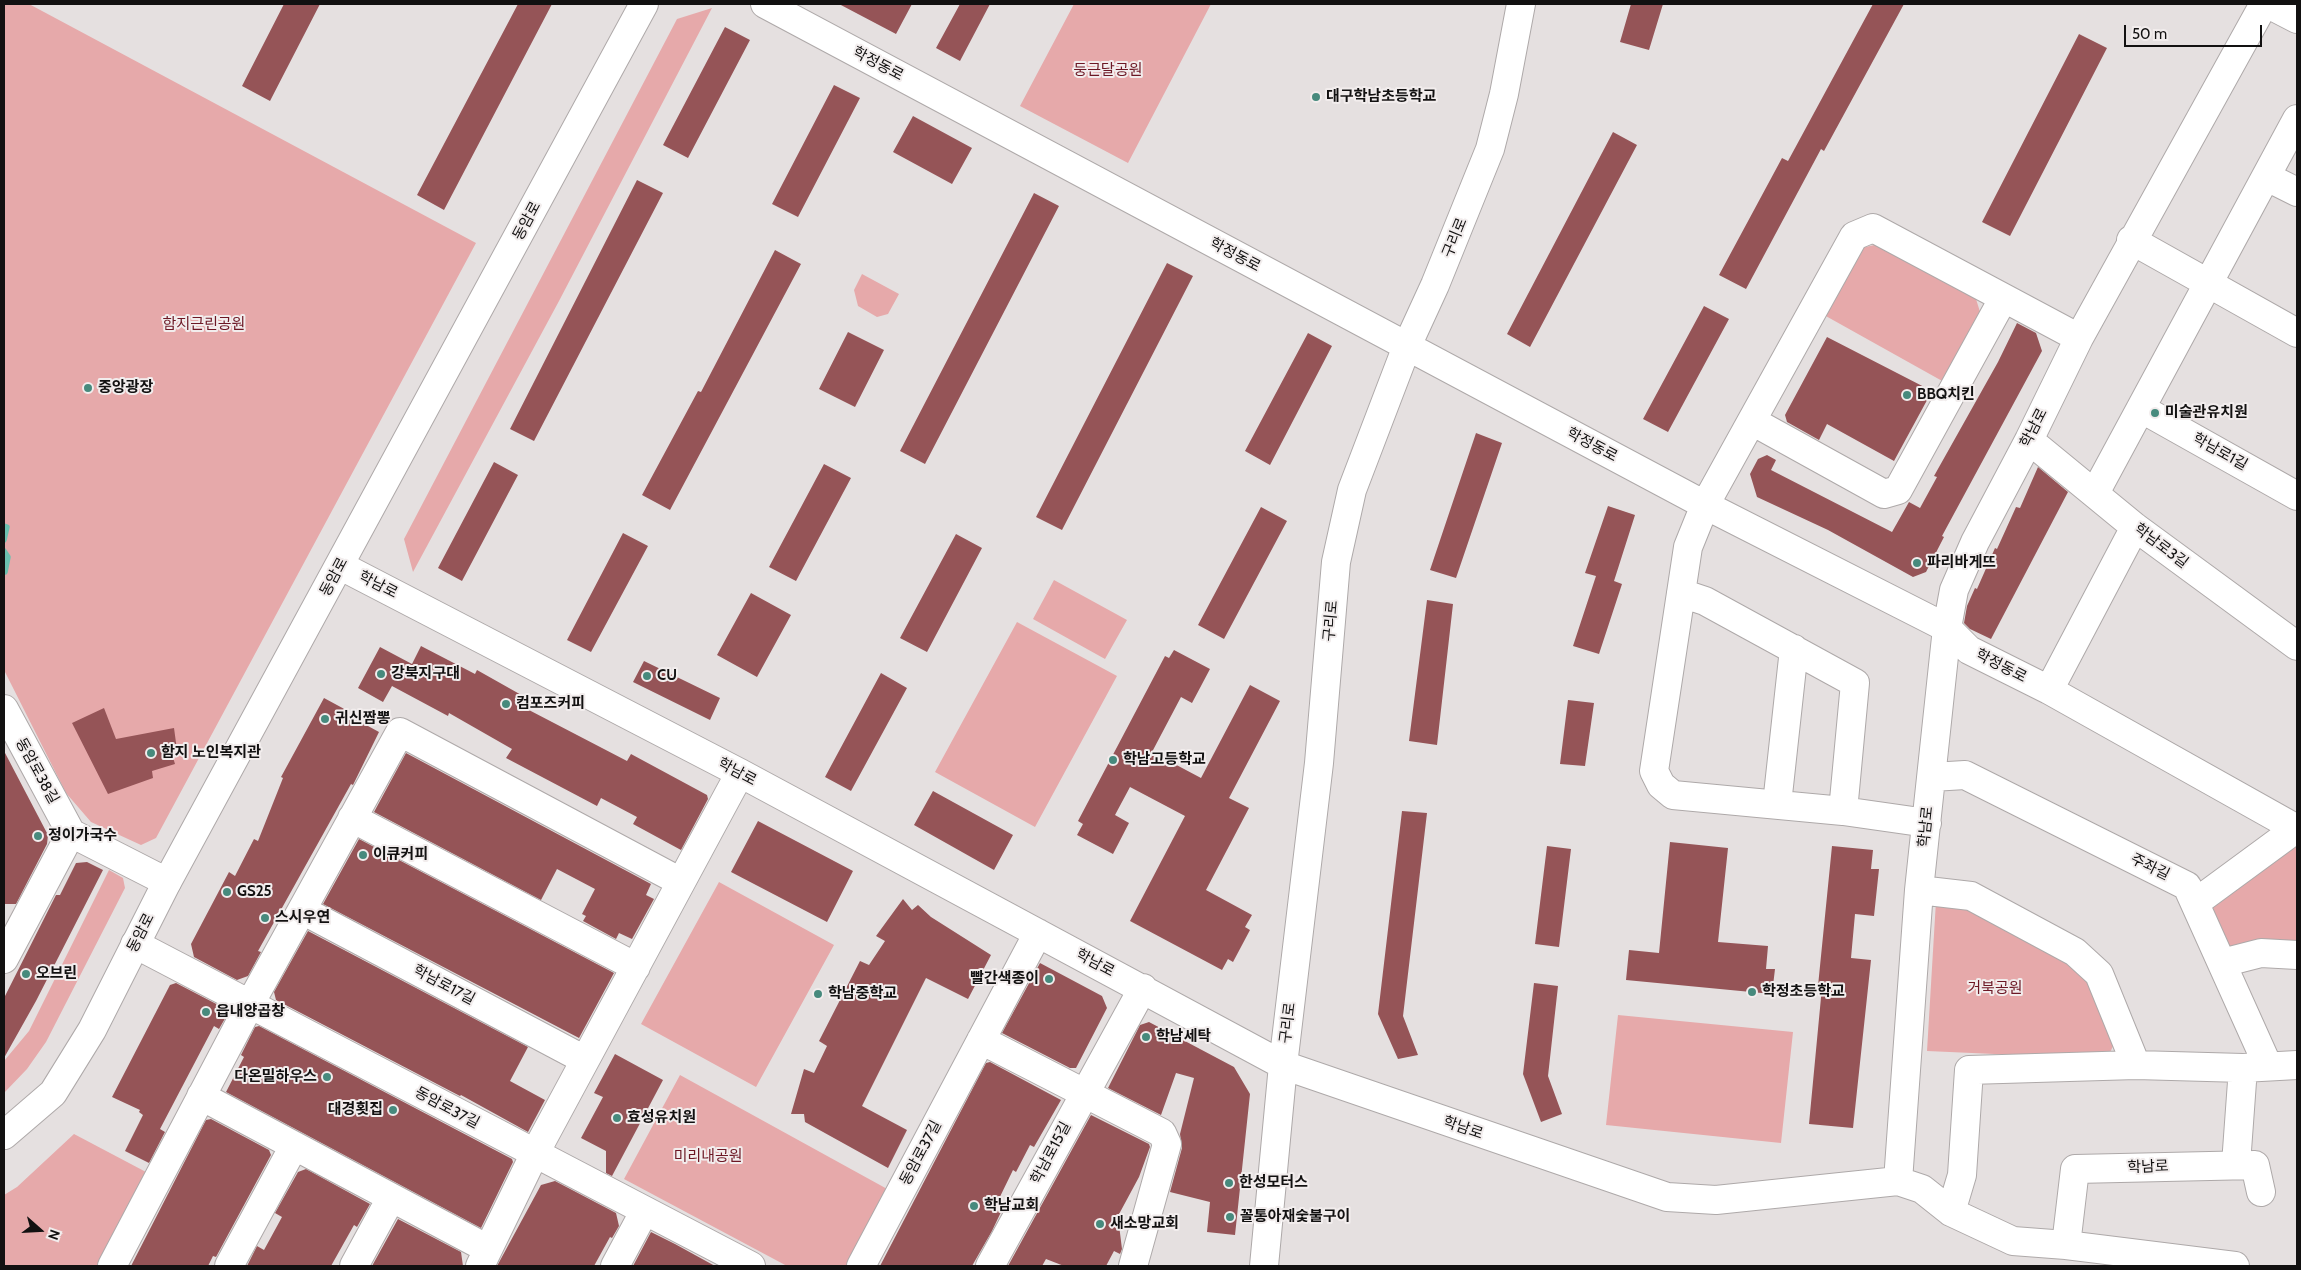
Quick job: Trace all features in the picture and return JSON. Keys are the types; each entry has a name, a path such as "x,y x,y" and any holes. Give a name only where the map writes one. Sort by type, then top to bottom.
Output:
{"street":[{"name":"동암로","path":"4,1135 53,1093 92,1030 167,882 341,566 644,4"},
{"name":"학정동로","path":"765,4 1705,505 1947,628 1969,650 2049,690 2297,829"},
{"name":"구리로","path":"1264,1266 1283,1065 1319,763 1336,562 1352,490 1407,346 1435,285 1490,149 1504,94 1521,4"},
{"name":"학남로","path":"1898,1181 1919,890 1947,628 1954,590 1971,550 2029,440 2079,338 2131,240 2264,4"},
{"path":"2268,4 2297,19"},
{"path":"2095,493 2297,119"},
{"path":"2267,177 2297,192"},
{"path":"1927,823 1843,811 1673,795 1661,786 1654,771 1688,547 1705,505 1854,236 1873,228 2079,338"},
{"path":"2131,240 2297,333"},
{"path":"1752,421 1884,494 1898,490 2003,299"},
{"name":"학남로1길","path":"2142,409 2297,496"},
{"name":"학남로3길","path":"2029,440 2135,527 2297,646"},
{"path":"2049,690 2135,527"},
{"name":"학남로","path":"341,566 740,773 1143,988 1283,1065 1667,1197 1716,1200 1898,1181 1922,1189 1951,1212 2013,1241 2066,1245 2235,1266"},
{"path":"1681,593 1705,602 1855,683 1843,811"},
{"path":"1777,804 1794,649"},
{"name":"동암로38길","path":"4,709 71,833"},
{"path":"112,1266 250,1004 400,732 681,882"},
{"path":"201,1096 391,1198 484,1258 534,1155 740,773"},
{"name":"주좌길","path":"1932,777 1965,776 2187,886 2222,963 2256,1067"},
{"path":"352,818 636,967"},
{"path":"2195,902 2297,829"},
{"path":"4,959 11,926 71,833 167,882"},
{"path":"1919,890 1971,896 2074,952 2099,974 2136,1065"},
{"name":"학남로17길","path":"302,910 585,1060"},
{"name":"동암로37길","path":"861,1266 1038,933"},
{"name":"동암로37길","path":"135,944 534,1155 751,1266"},
{"path":"2222,963 2261,953 2297,955"},
{"name":"학남로15길","path":"990,1266 1143,988"},
{"path":"981,1040 1162,1133 1167,1144 1133,1266"},
{"path":"1951,1212 1962,1175 1969,1070 2136,1065 2256,1067 2297,1065"},
{"path":"2236,1164 2256,1067"},
{"path":"229,1266 294,1146"},
{"name":"학남로","path":"2066,1245 2075,1169 2255,1165 2261,1192"},
{"path":"354,1266 391,1198"},
{"path":"615,1266 644,1212"}],"green space":[{"name":"함지근린공원","path":"4,4 29,4 476,243 156,838 141,845 91,822 66,793 4,670"},
{"name":"둥근달공원","path":"1074,4 1211,4 1128,163 1020,106"},
{"path":"712,8 559,301 413,572 404,539 677,19"},
{"path":"1879,244 1976,299 1981,315 1944,382 1824,315 1861,248"},
{"path":"862,274 899,294 888,314 877,317 858,306 854,290"},
{"path":"1054,580 1127,620 1105,659 1033,619"},
{"path":"1017,622 1117,676 1035,827 935,772"},
{"path":"2297,835 2297,950 2225,956 2202,905"},
{"path":"109,870 123,878 125,888 46,1042 27,1069 4,1093 4,1061 29,1031"},
{"path":"719,882 834,945 756,1087 641,1024"},
{"name":"거북공원","path":"1936,901 1970,902 2095,978 2114,1044 2107,1059 1927,1051"},
{"path":"1618,1015 1793,1032 1781,1143 1606,1125"},
{"name":"미리내공원","path":"680,1075 889,1190 846,1266 787,1266 624,1179"},
{"path":"74,1134 146,1172 97,1266 4,1266 4,1195 17,1187"}],"building":[{"path":"284,4 320,4 270,101 242,86"},
{"path":"518,4 552,4 444,210 417,195"},
{"path":"839,4 912,4 896,34"},
{"path":"960,4 990,4 960,61 936,48"},
{"path":"1631,4 1663,4 1649,50 1620,42"},
{"path":"1873,4 1904,4 1824,151 1821,149 1746,289 1719,275 1782,158 1788,161"},
{"path":"725,27 750,40 688,158 663,145"},
{"path":"2079,34 2107,48 2010,236 1982,222"},
{"path":"834,85 860,98 798,217 772,204"},
{"path":"913,116 972,148 952,184 893,152"},
{"path":"1613,132 1637,145 1530,347 1507,334"},
{"path":"637,180 663,193 534,441 510,429"},
{"path":"1034,193 1059,206 925,464 900,451"},
{"path":"775,250 801,264 670,510 642,495 698,391 701,392"},
{"path":"1167,263 1193,276 1062,530 1036,517"},
{"path":"1704,306 1729,319 1668,432 1643,419"},
{"path":"2017,323 2036,333 2042,351 1942,536 1944,537 1926,572 1913,577 1828,530 1757,497 1750,474 1758,459 1767,455 1776,460 1771,470 1892,532 1909,502 1920,508 1937,477 1934,476 1998,362"},
{"path":"848,332 884,350 855,407 819,389"},
{"path":"1308,333 1332,346 1270,465 1245,451"},
{"path":"1827,337 1932,391 1894,461 1827,424 1819,440 1787,422 1785,415"},
{"path":"1476,433 1502,443 1456,578 1430,570"},
{"path":"494,462 518,475 462,581 438,568"},
{"path":"824,464 851,478 796,581 769,567"},
{"path":"2038,467 2068,492 1991,639 1970,629 1964,623 1967,606 1975,588 1977,589 1995,548 1997,549 2016,507 2020,508"},
{"path":"1608,506 1635,515 1614,581 1622,584 1599,654 1573,646 1596,576 1585,573"},
{"path":"1261,507 1287,521 1224,639 1198,625"},
{"path":"623,533 648,546 591,652 567,640"},
{"path":"956,534 982,548 927,652 900,638"},
{"path":"751,593 791,615 757,677 717,655"},
{"path":"1427,600 1453,604 1437,745 1409,741"},
{"path":"421,646 475,674 477,670 532,701 527,709 627,761 631,754 707,795 708,799 681,850 633,824 637,817 601,798 597,806 506,758 512,749 449,713 448,716 392,686 383,702 358,688 380,647 412,664"},
{"path":"1174,650 1210,669 1192,703 1181,697 1152,752 1201,778 1250,685 1280,701 1229,798 1249,808 1206,890 1252,915 1245,927 1250,930 1233,962 1228,959 1222,970 1130,921 1185,816 1130,787 1115,815 1129,823 1113,854 1077,835 1083,824 1078,821 1165,656 1169,658"},
{"path":"644,661 720,698 710,720 633,682"},
{"path":"881,673 907,688 851,791 825,777"},
{"path":"324,698 348,711 346,714 379,732 353,785 351,784 258,951 261,952 248,976 237,980 194,957 191,944 229,872 235,876 254,839 258,841 283,778 281,777"},
{"path":"1568,700 1594,703 1585,766 1560,764"},
{"name":"함지 노인복지관","path":"104,708 116,739 174,728 177,750 171,751 175,764 152,771 153,778 108,794 72,723"},
{"path":"4,751 48,835 47,844 16,904 4,904"},
{"path":"406,753 651,884 646,895 654,899 632,939 619,933 616,939 583,921 586,916 582,914 595,889 557,869 541,900 374,812"},
{"path":"933,791 1013,835 994,870 914,825"},
{"path":"1402,811 1427,813 1403,1016 1418,1055 1398,1059 1378,1014"},
{"path":"758,821 853,871 827,922 731,872"},
{"path":"359,839 614,973 579,1038 323,904"},
{"path":"1670,842 1728,848 1718,942 1768,946 1766,969 1775,969 1772,994 1626,980 1629,950 1659,953"},
{"path":"1547,846 1571,849 1559,947 1535,944"},
{"path":"1832,846 1873,850 1871,869 1879,869 1874,916 1855,914 1851,958 1871,960 1853,1128 1809,1124 1822,987 1818,986"},
{"path":"87,862 103,870 36,1001 4,1058 4,998 56,895 60,895 76,863"},
{"path":"903,899 912,910 918,905 931,917 991,955 968,999 926,978 862,1106 907,1130 888,1168 805,1122 804,1114 791,1114 804,1069 814,1073 827,1046 819,1041 860,961 869,965 885,941 876,936"},
{"path":"308,931 528,1047 510,1081 545,1100 528,1132 461,1095 276,1000 274,992"},
{"path":"1040,963 1102,996 1107,1008 1076,1068 1070,1068 1002,1033"},
{"path":"176,983 224,1008 227,1015 219,1029 214,1026 160,1129 165,1132 149,1163 125,1151 143,1115 139,1112 140,1110 112,1097 170,985"},
{"path":"1534,983 1558,986 1548,1076 1562,1114 1541,1122 1523,1074"},
{"path":"1149,1022 1234,1067 1250,1094 1235,1235 1207,1232 1210,1202 1170,1192 1182,1148 1180,1134 1194,1078 1176,1073 1161,1115 1108,1088 1140,1025"},
{"path":"259,1026 512,1159 513,1162 481,1228 226,1092 244,1057 241,1055 255,1027"},
{"name":"효성유치원","path":"615,1054 663,1080 612,1176 606,1173 606,1151 581,1138 603,1097 594,1093"},
{"path":"990,1062 1061,1100 1034,1147 1030,1145 1016,1172 1013,1170 994,1209 1001,1212 992,1231 972,1266 880,1266 986,1063"},
{"path":"1091,1115 1149,1144 1150,1147 1139,1177 1118,1216 1122,1218 1119,1225 1122,1249 1120,1254 1114,1251 1106,1266 1064,1266 1046,1259 1042,1266 1008,1266"},
{"path":"211,1119 269,1150 271,1155 216,1257 213,1256 208,1266 131,1266 206,1120"},
{"path":"306,1169 370,1204 357,1227 354,1225 331,1266 247,1266 257,1246 264,1250 282,1217 275,1213 298,1172"},
{"path":"555,1181 616,1213 619,1226 612,1238 610,1237 594,1266 497,1266 541,1185"},
{"path":"398,1219 461,1252 463,1266 372,1266"},
{"path":"651,1232 675,1244 715,1266 633,1266"}],"waterway":[{"path":"4,526 7,527 4,540"},
{"path":"4,551 8,557 5,572"}],"place":[{"name":"대구학남초등학교","path":"1316,97"},
{"name":"중앙광장","path":"88,388"},
{"name":"BBQ치킨","path":"1907,395"},
{"name":"미술관유치원","path":"2155,413"},
{"name":"파리바게뜨","path":"1917,563"},
{"name":"강북지구대","path":"381,674"},
{"name":"CU","path":"647,676"},
{"name":"컴포즈커피","path":"506,704"},
{"name":"귀신짬뽕","path":"325,719"},
{"name":"함지 노인복지관","path":"151,753"},
{"name":"학남고등학교","path":"1113,760"},
{"name":"정이가국수","path":"38,836"},
{"name":"이큐커피","path":"363,855"},
{"name":"GS25","path":"227,892"},
{"name":"스시우연","path":"265,918"},
{"name":"오브린","path":"26,974"},
{"name":"빨간색종이","path":"1049,979"},
{"name":"학정초등학교","path":"1752,992"},
{"name":"학남중학교","path":"818,994"},
{"name":"읍내양곱창","path":"206,1012"},
{"name":"학남세탁","path":"1146,1037"},
{"name":"다온밀하우스","path":"327,1077"},
{"name":"대경횟집","path":"393,1110"},
{"name":"효성유치원","path":"617,1118"},
{"name":"한성모터스","path":"1229,1183"},
{"name":"학남교회","path":"974,1206"},
{"name":"꼴통아재숯불구이","path":"1230,1217"},
{"name":"새소망교회","path":"1100,1224"}]}
